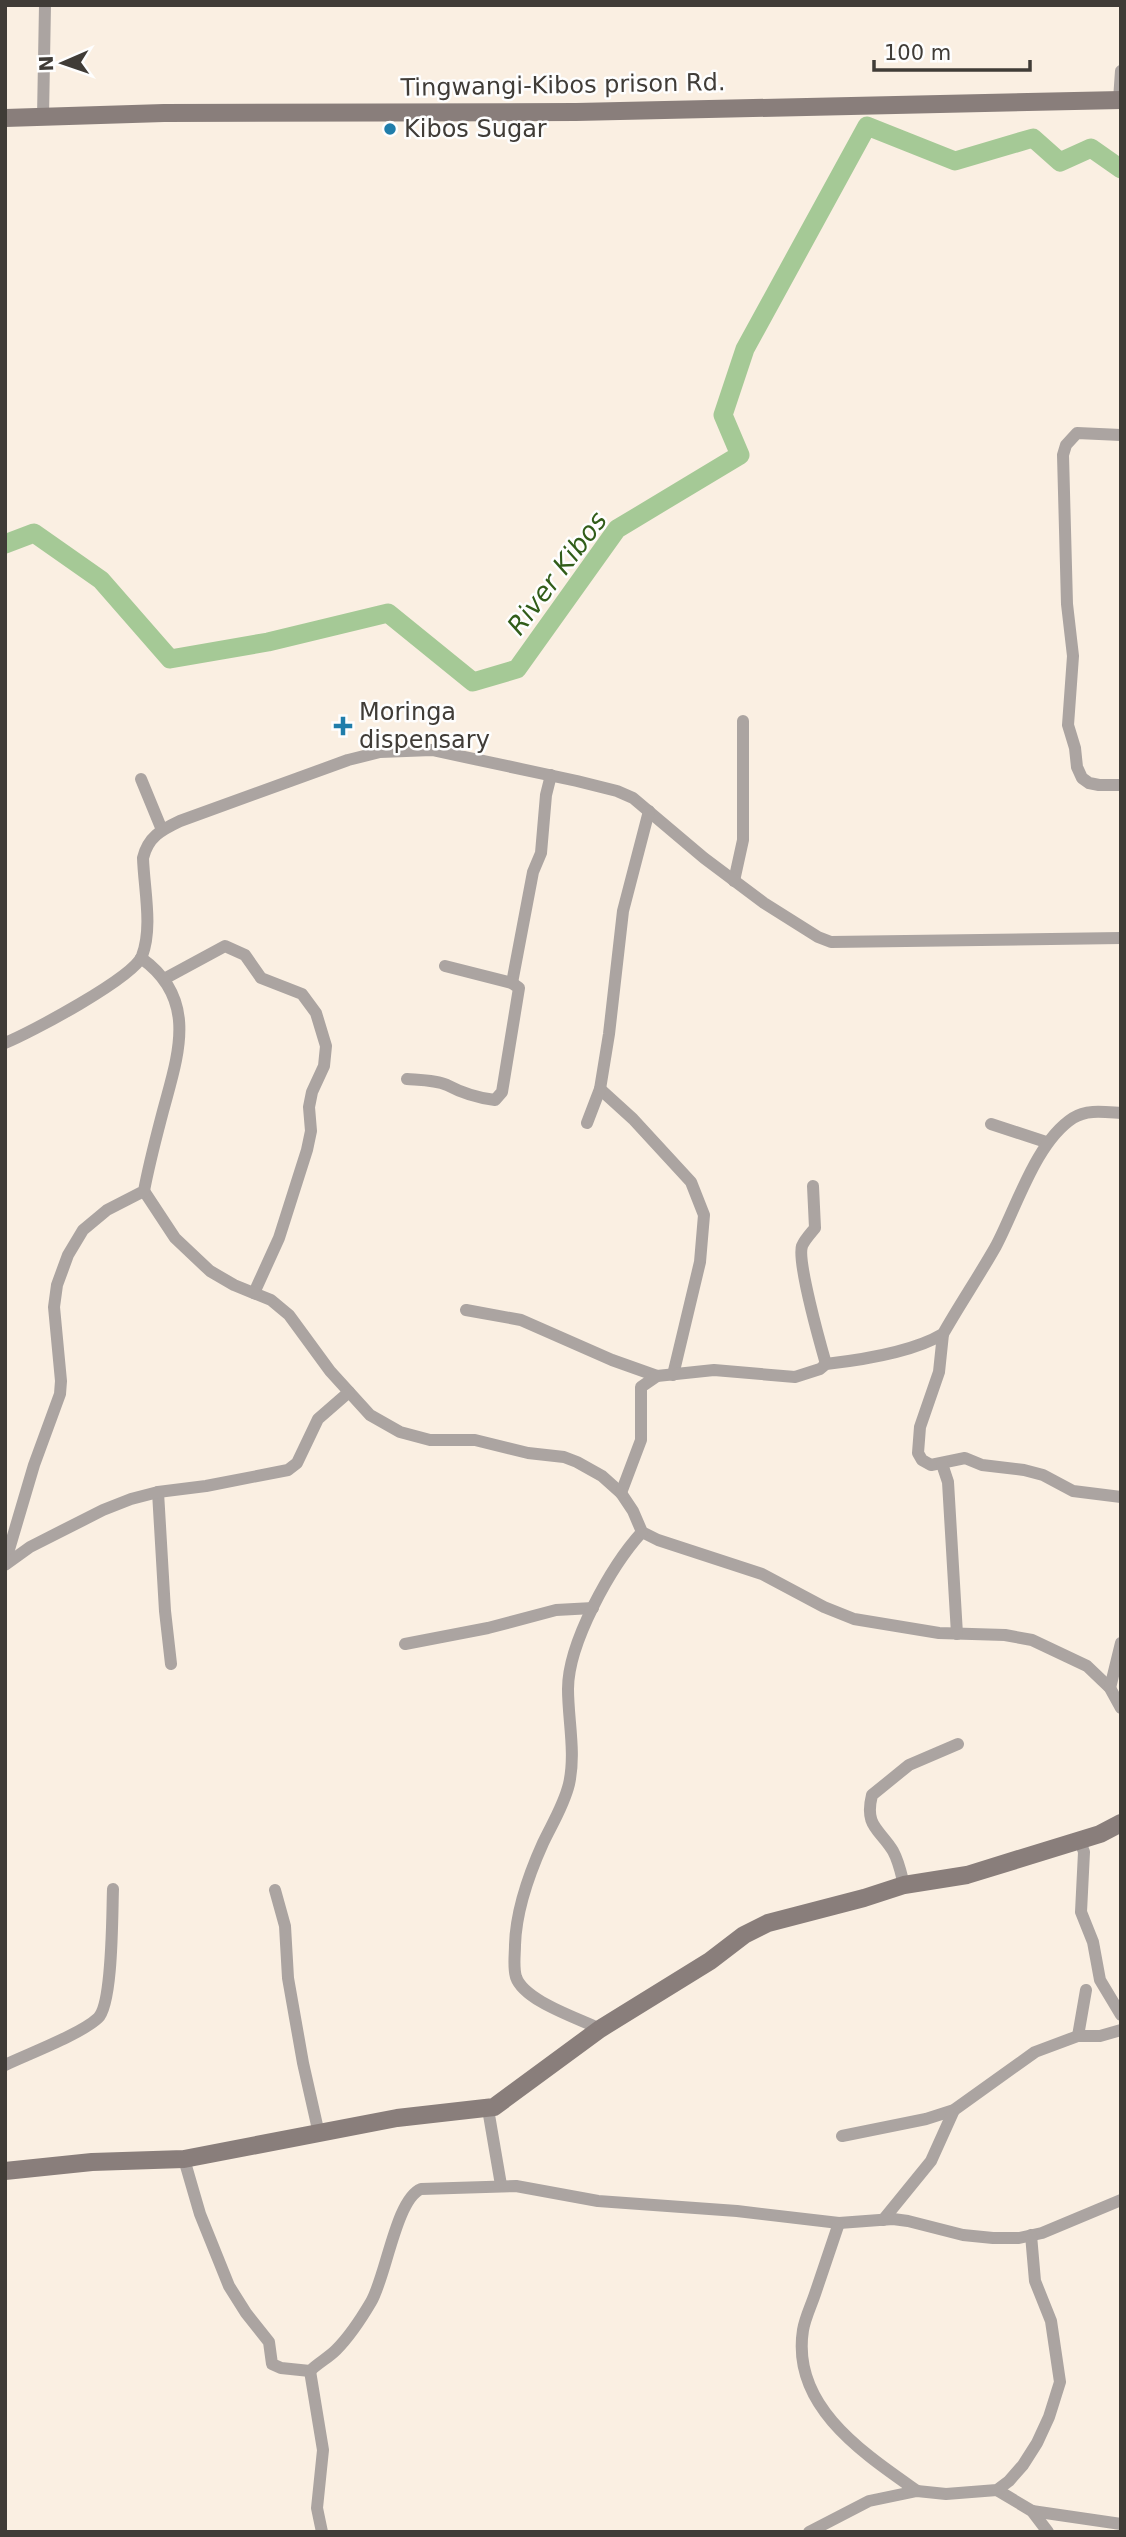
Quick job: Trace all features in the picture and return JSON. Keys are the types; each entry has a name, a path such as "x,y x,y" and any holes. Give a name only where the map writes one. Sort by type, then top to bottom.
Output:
{"street":[{"path":"43,117 45,5"},
{"path":"1120,100 1121,71"},
{"name":"Tingwangi-Kibos prison Rd.","path":"5,118 164,113 576,112 1120,100"},
{"path":"1121,435 1077,433 1066,445 1063,455 1067,604 1073,656 1068,726 1082,778 1099,785 1121,785"},
{"path":"734,881 743,840 743,721"},
{"path":"5,1044 38,1028 122,977 141,958 146,930 143,858 152,838 162,830 303,775 380,752 432,750 551,775 633,798 734,881 775,910 818,937 831,942 1121,938"},
{"path":"512,983 533,872 541,853 546,795 551,775"},
{"path":"141,779 162,830"},
{"path":"587,1123 600,1089 623,911 649,811"},
{"path":"164,979 225,946 245,955 261,978 302,994 316,1013 322,1028 326,1057 309,1107 309,1141 279,1238 254,1293"},
{"path":"141,958 164,979 176,1002 180,1044 144,1191 175,1238 187,1251 221,1278 271,1300 289,1315 330,1371 370,1415 400,1432 430,1440 475,1440 528,1453 564,1457 591,1469 621,1493 642,1532 678,1548 762,1574 854,1619 957,1634 1005,1634 1032,1640 1087,1666 1110,1688 1121,1708"},
{"path":"407,1079 446,1084 467,1094 490,1100 498,1098 502,1092 519,988 512,983 445,966"},
{"path":"600,1089 633,1119 691,1182 704,1215 699,1262 673,1375"},
{"path":"1121,1112 1082,1113 1046,1142 1012,1216 943,1334 939,1373 920,1427 918,1453 922,1460 931,1465 965,1458 982,1465 1043,1475 1073,1491 1121,1497"},
{"path":"991,1124 1046,1142"},
{"path":"813,1186 815,1228 803,1243 802,1254 825,1364"},
{"path":"5,1564 34,1465 60,1394 54,1307 57,1285 68,1255 83,1230 107,1210 144,1191"},
{"path":"466,1310 521,1320 612,1360 657,1376 714,1370 795,1377 820,1369 825,1364 925,1344 943,1334"},
{"path":"621,1493 641,1440 641,1387 657,1376"},
{"path":"5,1564 30,1547 103,1510 158,1492 288,1470 297,1462 318,1419 349,1392"},
{"path":"942,1464 948,1482 957,1634"},
{"path":"158,1492 171,1664"},
{"path":"600,2029 533,1996 516,1979 514,1966 518,1915 542,1846 559,1813 569,1784 572,1755 569,1672 593,1608 625,1550 642,1532"},
{"path":"405,1644 488,1628 556,1610 593,1608"},
{"path":"1110,1688 1121,1643"},
{"path":"904,1885 898,1861 873,1828 870,1806 872,1795 909,1765 958,1744"},
{"path":"5,2171 92,2162 184,2159 397,2118 488,2109 600,2029 710,1961 744,1935 768,1923 904,1885 967,1875 1080,1841 1121,1823"},
{"path":"1080,1841 1084,1852 1082,1912 1093,1942 1100,1980 1121,2015"},
{"path":"5,2065 100,2017 105,2006 108,1983 113,1889"},
{"path":"275,1890 285,1926 288,1978 319,2134"},
{"path":"1078,2036 1086,1990"},
{"path":"842,2136 926,2119 954,2110 1035,2052 1078,2036 1100,2036 1121,2030"},
{"path":"488,2109 501,2185"},
{"path":"883,2220 931,2161 954,2110"},
{"path":"184,2159 200,2214 229,2286 269,2342 272,2364 281,2368 310,2371 334,2352 354,2330 372,2301 401,2216 415,2192 435,2188 473,2189 501,2185 598,2201 737,2211 839,2223 908,2221 963,2235 993,2238 1031,2235 1086,2217 1121,2200"},
{"path":"839,2223 803,2329 805,2368 811,2392 821,2408 844,2433 917,2491"},
{"path":"809,2532 869,2501 917,2491 946,2494 997,2490 1009,2482 1023,2465 1037,2443 1057,2397 1060,2382 1051,2321 1035,2281 1031,2235"},
{"path":"310,2371 323,2450 317,2508 322,2532"},
{"path":"997,2490 1032,2511 1048,2532"},
{"path":"1032,2511 1121,2524"}],"waterway":[{"name":"River Kibos","path":"5,544 34,533 101,580 170,659 268,642 388,613 473,682 517,669 617,529 740,455 723,415 745,349 867,126 955,161 1033,138 1060,162 1091,148 1121,169"}],"place":[{"name":"Kibos Sugar","path":"390,129"},
{"name":"Moringa dispensary","path":"343,726"}]}
